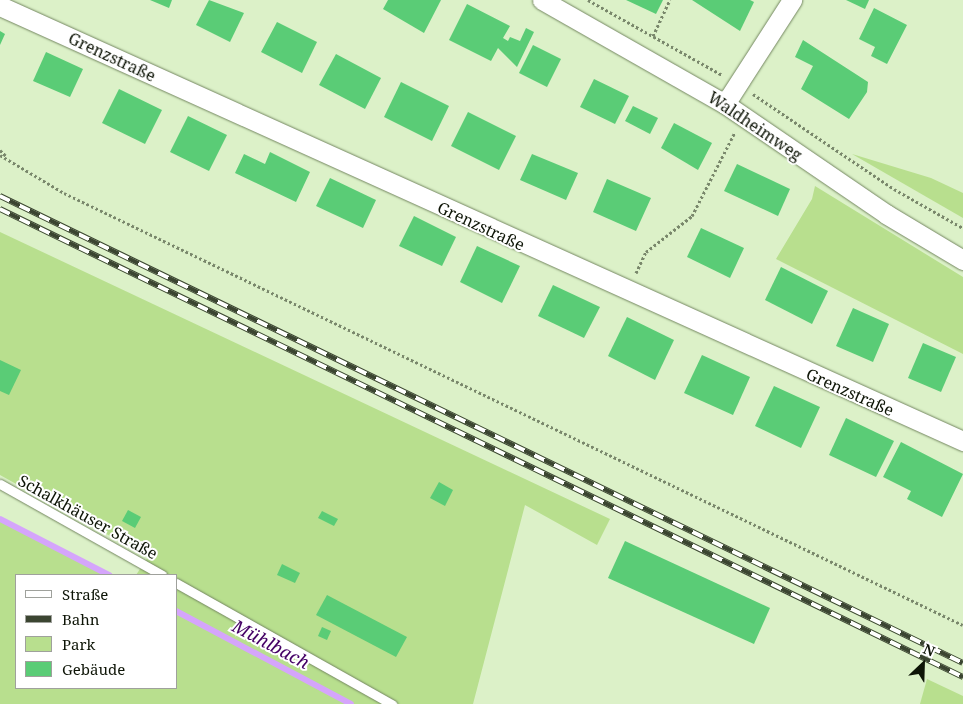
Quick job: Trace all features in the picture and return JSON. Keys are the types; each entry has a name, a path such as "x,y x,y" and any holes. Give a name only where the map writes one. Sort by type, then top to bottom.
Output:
{"street":[{"name":"Waldheimweg","path":"542,0 725,104 886,214 963,260"},
{"path":"725,104 792,0"},
{"name":"Grenzstraße","path":"0,6 627,292 963,442"}],"lane":[{"name":"Schalkhäuser Straße","path":"0,484 160,574"},
{"path":"178,584 392,704"}],"path":[{"path":"588,0 737,84 894,189 963,228"},
{"path":"642,57 670,0"},
{"path":"627,292 646,252 692,216 743,116"},
{"path":"0,150 8,159"},
{"path":"0,155 64,193 963,626"}],"green space":[{"path":"852,154 931,178 963,193 963,218"},
{"path":"815,186 963,277 963,354 776,259 812,199"},
{"path":"0,232 610,519 597,545 525,505 473,704 0,704 0,518 112,574 15,574 15,689 178,689 178,574 137,574 148,557 0,475"},
{"path":"927,679 963,696 963,704 920,704"}],"building":[{"path":"150,0 172,0 169,8"},
{"path":"209,0 244,13 230,42 196,25"},
{"path":"388,0 441,0 424,33 383,9"},
{"path":"626,0 663,0 656,14"},
{"path":"692,0 750,0 754,2 740,31"},
{"path":"846,0 869,0 865,9"},
{"path":"467,4 510,26 503,38 508,41 510,37 520,41 526,28 534,32 517,67 498,48 491,61 449,40"},
{"path":"874,8 907,25 887,64 871,56 875,47 859,39"},
{"path":"277,22 317,42 302,73 261,52"},
{"path":"0,31 5,34 0,45"},
{"path":"803,40 868,82 867,92 849,119 801,89 813,66 795,57"},
{"path":"533,45 561,59 547,87 519,73"},
{"path":"46,52 83,69 70,97 33,81"},
{"path":"336,54 381,78 365,109 319,85"},
{"path":"594,79 629,96 615,124 580,107"},
{"path":"401,82 449,106 432,141 384,117"},
{"path":"119,89 162,110 145,144 102,123"},
{"path":"633,106 658,118 650,134 625,121"},
{"path":"468,112 516,136 499,170 451,146"},
{"path":"188,116 227,135 209,171 170,152"},
{"path":"674,123 712,143 698,170 661,148"},
{"path":"270,152 310,172 296,202 235,173 244,154 265,164"},
{"path":"532,154 578,173 566,200 520,180"},
{"path":"737,164 790,189 778,216 724,191"},
{"path":"330,178 376,200 363,228 316,206"},
{"path":"607,179 651,198 636,231 593,212"},
{"path":"414,216 456,237 442,266 399,246"},
{"path":"701,228 744,248 730,278 687,257"},
{"path":"477,246 520,266 502,303 460,282"},
{"path":"781,267 828,291 812,324 765,300"},
{"path":"553,285 600,307 584,338 538,316"},
{"path":"853,308 889,324 873,362 836,346"},
{"path":"627,317 674,340 655,380 608,356"},
{"path":"923,343 956,357 941,392 908,378"},
{"path":"702,355 750,377 733,415 684,393"},
{"path":"0,360 21,370 9,395 0,391"},
{"path":"774,386 820,407 801,448 755,426"},
{"path":"846,418 894,441 876,477 829,455"},
{"path":"901,442 963,474 942,517 907,499 911,491 883,477"},
{"path":"439,482 453,490 445,506 430,498"},
{"path":"128,510 141,517 135,528 122,521"},
{"path":"322,511 338,519 334,526 318,518"},
{"path":"625,541 770,608 754,644 608,578"},
{"path":"282,564 300,573 295,583 277,575"},
{"path":"327,595 407,637 396,657 316,615"},
{"path":"322,627 331,631 327,640 318,636"}],"waterway":[{"name":"Mühlbach","path":"0,519 107,574"},
{"name":"Mühlbach","path":"178,612 351,704"}],"railway":[{"path":"0,196 963,663"},
{"path":"0,209 963,677"}]}
